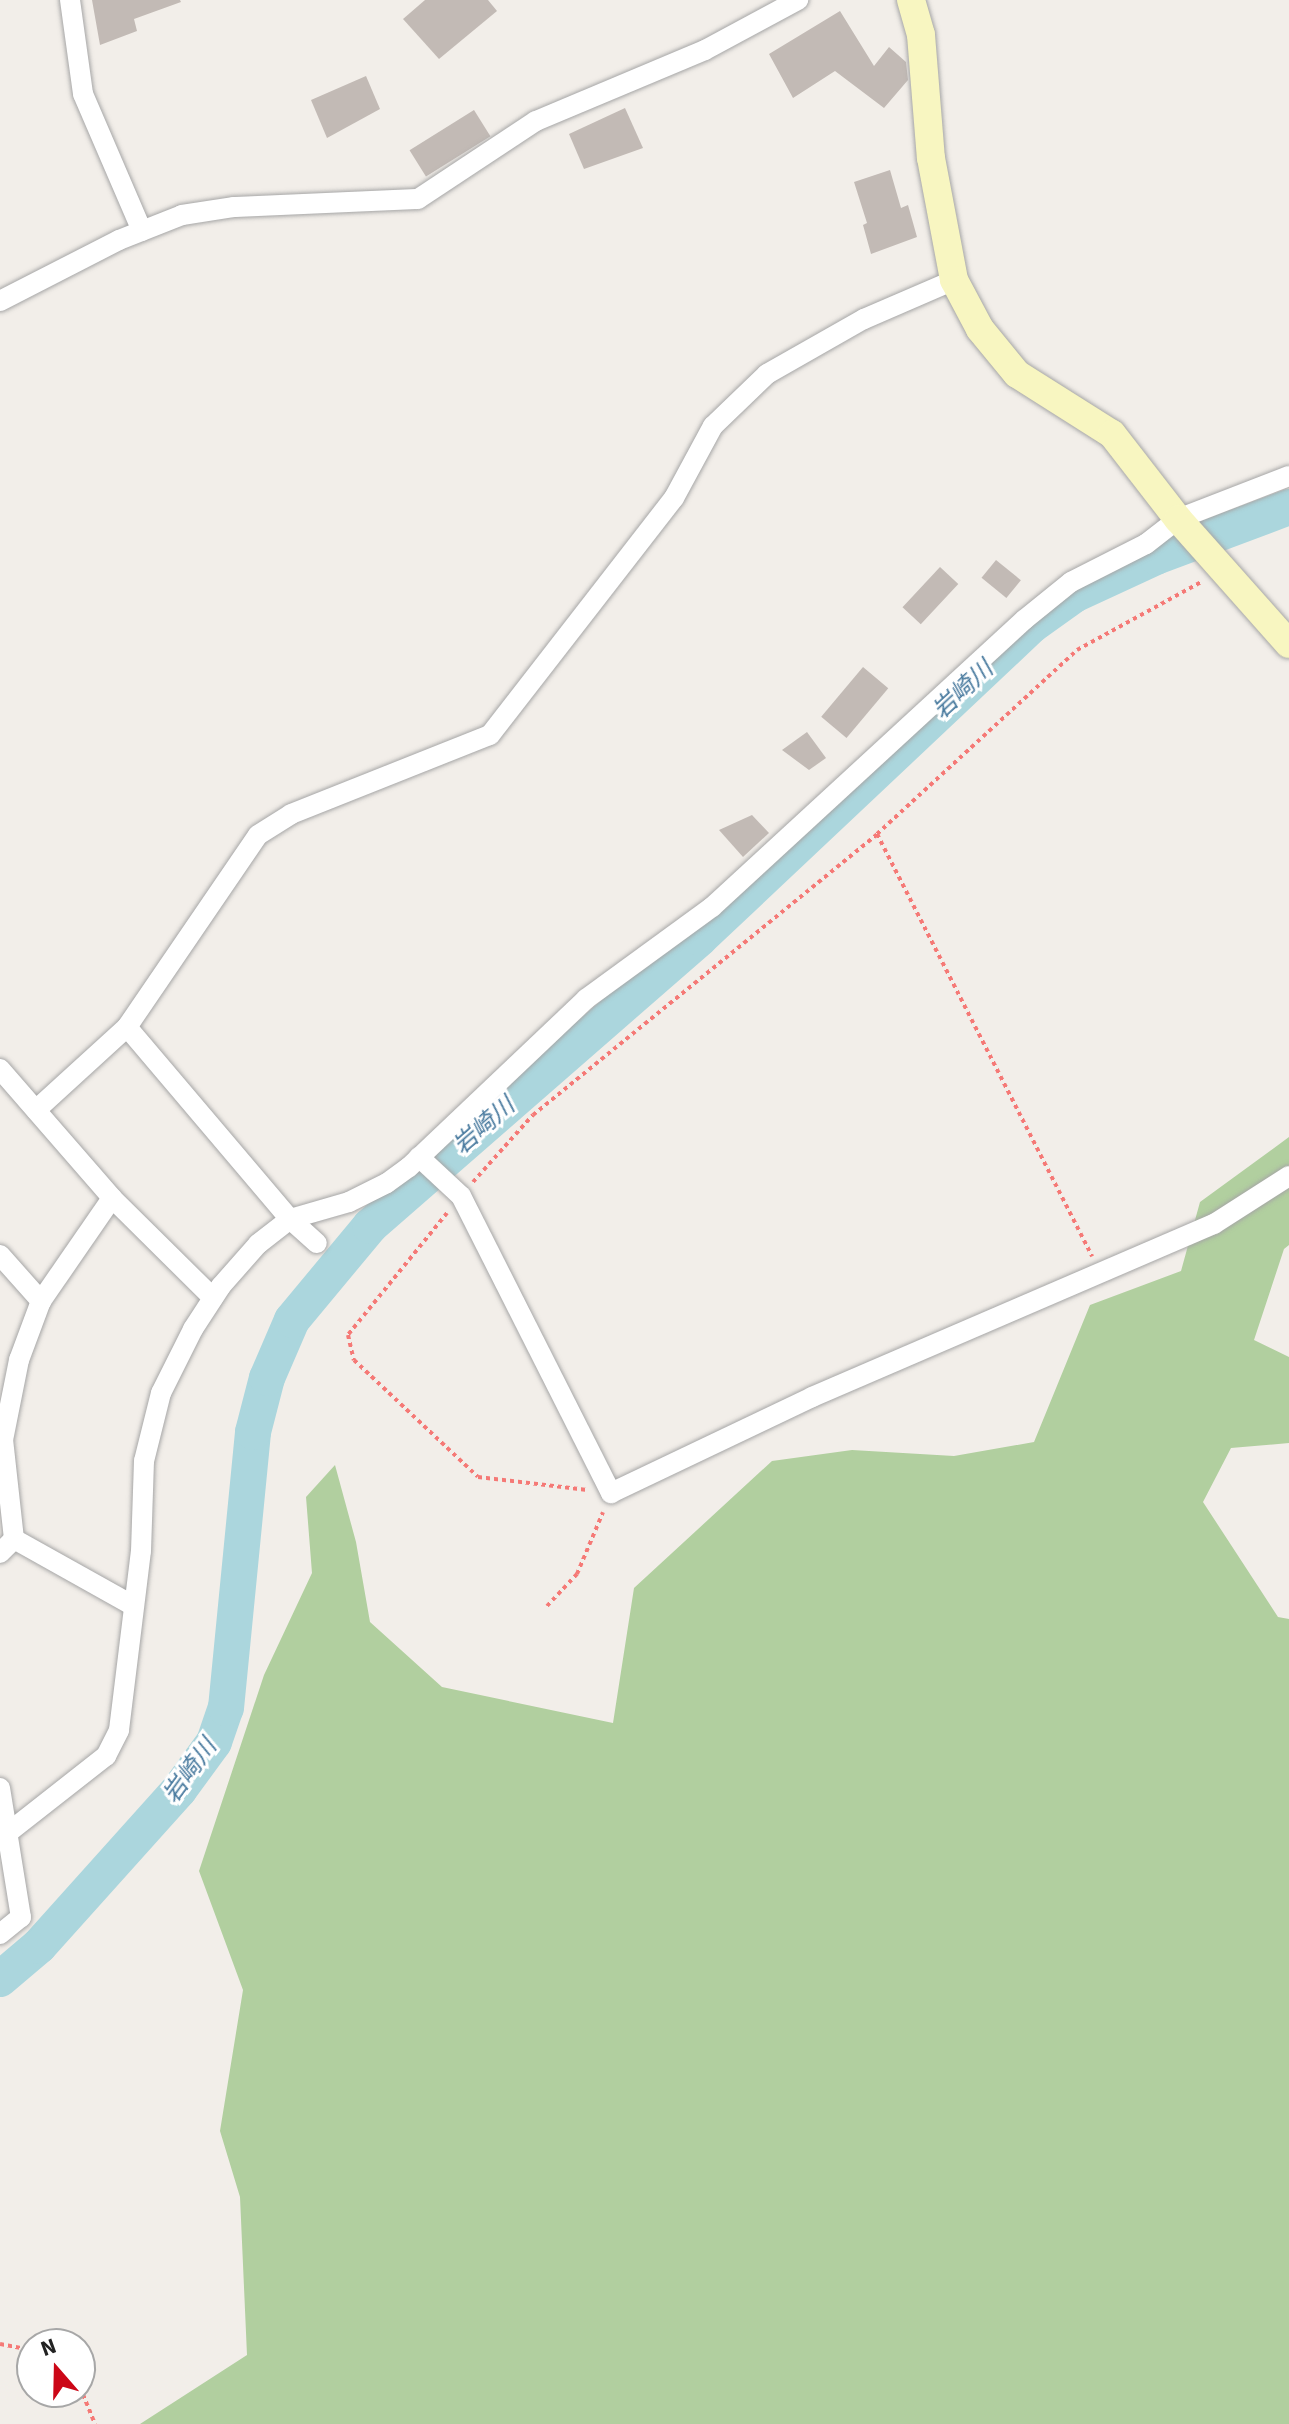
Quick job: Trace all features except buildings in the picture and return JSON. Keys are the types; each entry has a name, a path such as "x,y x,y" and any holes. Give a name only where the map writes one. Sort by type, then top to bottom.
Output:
{"street":[{"path":"70,0 83,94 142,231"},
{"path":"0,301 142,231 182,215 234,207 418,199 536,121 705,50 798,0"},
{"path":"911,0 921,35 931,158 954,280 980,329 1017,374 1112,434 1183,524 1289,644"},
{"path":"36,1110 127,1027 258,835 291,814 490,735 674,498 713,426 767,374 864,319 954,280"},
{"path":"4,1837 106,1756 119,1730 134,1606 147,1447 161,1393 193,1329 213,1298 258,1244 290,1219 349,1202 387,1183 419,1157 586,999 712,907 1024,620 1071,582 1183,524 1289,476"},
{"path":"127,1027 290,1219 317,1243"},
{"path":"0,1069 112,1198 213,1298"},
{"path":"419,1157 461,1196 611,1493 812,1397 1214,1224 1289,1176"},
{"path":"112,1198 41,1301 19,1360 1,1439 7,1546 134,1606"},
{"path":"0,1255 41,1301"},
{"path":"0,1788 4,1837 21,1917 0,1934"}],"path":[{"path":"547,1606 577,1574 611,1493 478,1477 354,1360 348,1335 461,1196 533,1115 877,834 1077,650 1220,566"},
{"path":"877,834 1101,1273"}],"green space":[{"path":"1289,1137 1289,1245 1284,1249 1254,1340 1289,1357 1289,1443 1231,1448 1203,1502 1278,1617 1289,1619 1289,2424 140,2424 247,2355 240,2197 220,2131 243,1990 199,1871 264,1675 312,1573 306,1497 335,1465 356,1542 370,1622 442,1687 613,1723 634,1588 772,1461 852,1450 954,1456 1034,1442 1090,1305 1181,1271 1200,1202"}],"waterway":[{"name":"岩崎川","path":"0,1979 39,1946 179,1790 214,1742 226,1708 253,1432 267,1378 292,1320 370,1226 700,938 1032,625 1074,595 1156,557 1289,507"}]}
